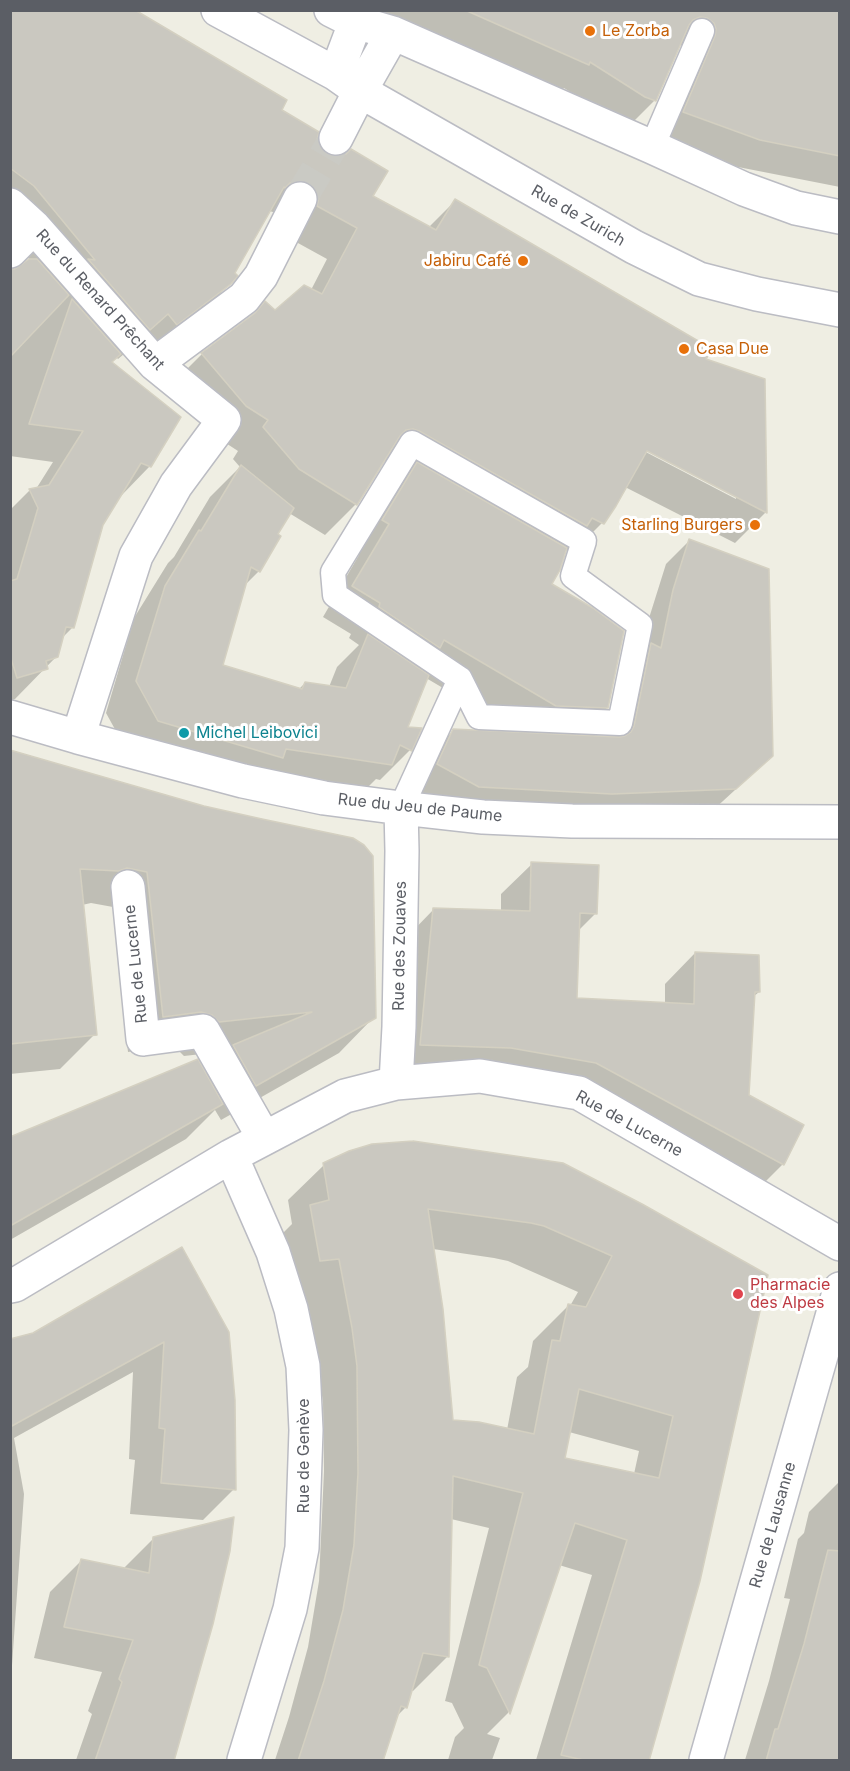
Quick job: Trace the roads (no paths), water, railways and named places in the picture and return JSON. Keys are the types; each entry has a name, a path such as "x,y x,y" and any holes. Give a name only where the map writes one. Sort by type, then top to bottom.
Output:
{"street":[{"name":"Rue de Zurich","path":"218,10 634,247 699,279 757,294 840,310"},
{"path":"336,138 348,82 349,14 744,189 796,208 840,218"},
{"path":"348,82 393,33"},
{"path":"154,364 244,298 261,276 300,199"},
{"path":"10,251 22,216"},
{"name":"Rue du Renard Prêchant","path":"22,216 154,364 224,420 176,485 136,556 78,737"},
{"name":"Rue du Jeu de Paume","path":"10,717 243,781 324,798 402,808 483,817 572,821 840,822"},
{"name":"Rue des Zouaves","path":"396,1083 402,808"},
{"name":"Rue de Lucerne","path":"128,887 143,1039 203,1031 264,1138"},
{"name":"Rue de Lucerne","path":"10,1286 231,1156 345,1096 396,1083 480,1076 579,1093 840,1244"},
{"name":"Rue de Genève","path":"231,1156 273,1252 291,1309 303,1366 306,1430 302,1548 290,1609 244,1761"},
{"name":"Rue de Lausanne","path":"706,1761 840,1289"}],"lane":[{"path":"652,147 702,31"},
{"path":"412,443 584,541 573,576 640,625 620,723 479,717 460,679 335,595 333,572 412,443"},
{"path":"402,808 460,679"}],"tunnel":[{"path":"300,199 336,138"}],"place":[{"name":"Le Zorba","path":"590,31"},
{"name":"Jabiru Café","path":"523,261"},
{"name":"Casa Due","path":"684,349"},
{"name":"Starling Burgers","path":"755,525"},
{"name":"Michel Leibovici","path":"184,733"},
{"name":"Pharmacie des Alpes","path":"738,1294"}]}
